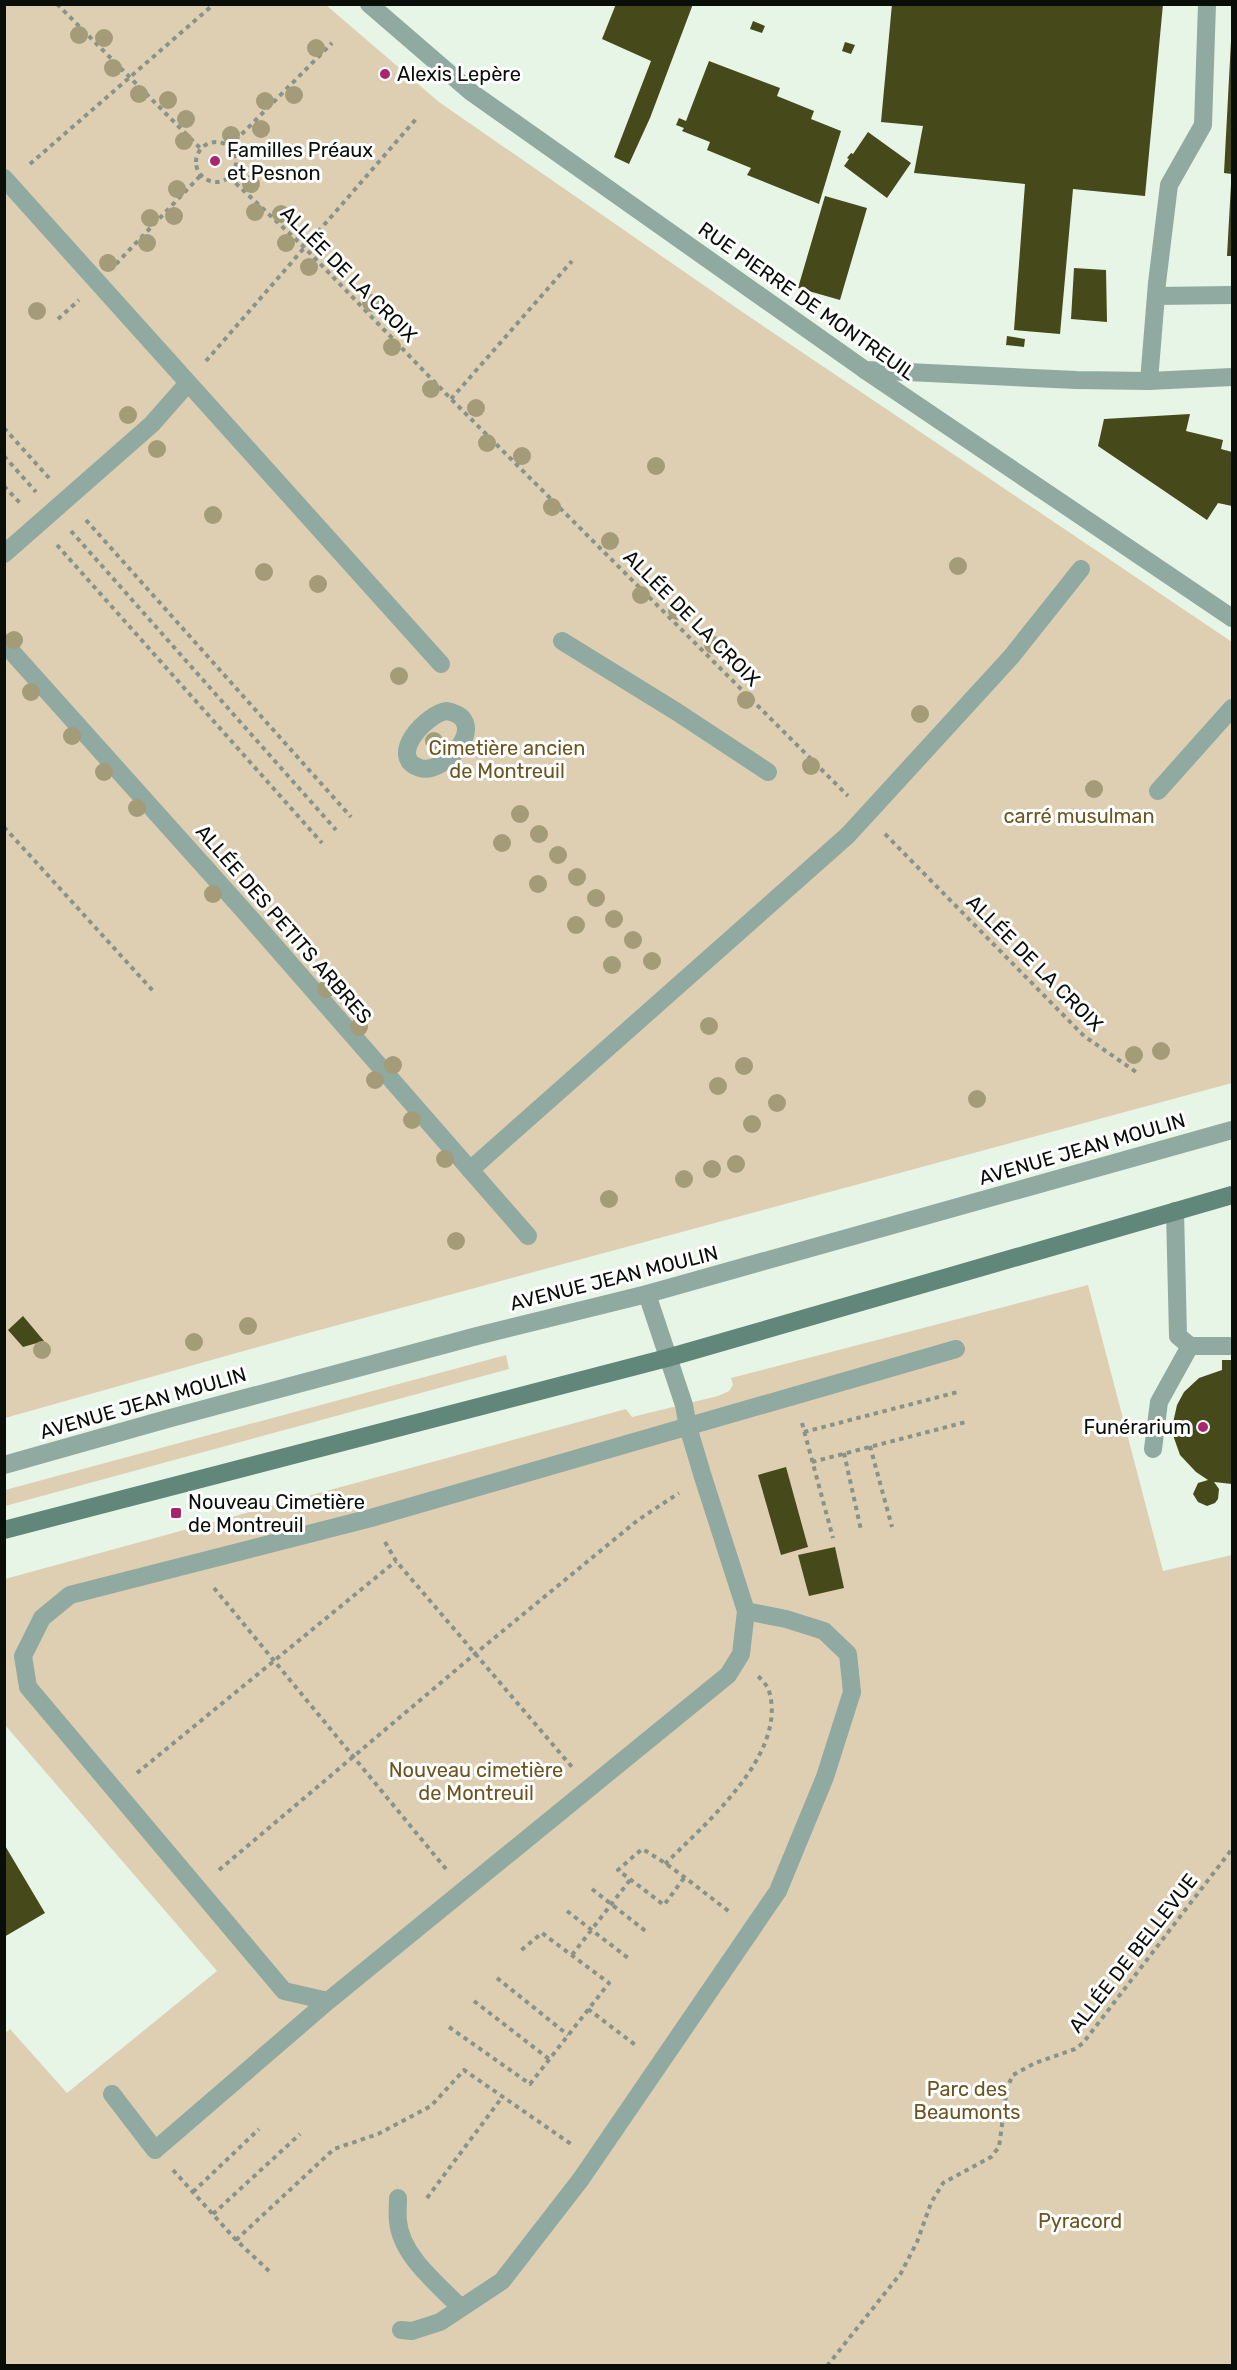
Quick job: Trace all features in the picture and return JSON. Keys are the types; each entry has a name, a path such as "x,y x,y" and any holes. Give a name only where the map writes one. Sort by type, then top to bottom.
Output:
{"main road":[{"path":"4,1530 667,1358 1233,1195"}],"street":[{"name":"RUE PIERRE DE MONTREUIL","path":"369,4 471,92 865,370 1233,618"},
{"path":"1149,381 1169,184 1203,125 1207,4"},
{"path":"7,180 441,664"},
{"path":"1156,296 1233,295"},
{"path":"865,370 1076,380 1149,381 1233,377"},
{"path":"4,554 152,424 188,382"},
{"path":"470,1170 848,836 1011,657 1081,569"},
{"path":"562,641 768,772"},
{"name":"ALLÉE DES PETITS ARBRES","path":"4,643 237,903 528,1236"},
{"path":"1158,791 1233,708"},
{"name":"AVENUE JEAN MOULIN","path":"4,1466 166,1419 477,1336 647,1294 1233,1130"},
{"path":"1175,1211 1178,1336 1190,1346 1233,1346"},
{"path":"112,2094 155,2150 328,2001 728,1675 741,1654 746,1611 702,1477 684,1405 647,1294"},
{"path":"1153,1449 1160,1402 1190,1346"},
{"path":"328,2001 284,1991 28,1687 23,1656 42,1618 70,1595 371,1518 956,1349"},
{"path":"401,2330 412,2331 440,2322 501,2281 594,2160 778,1891 825,1777 852,1692 848,1654 824,1631 786,1618 746,1611"},
{"path":"398,2198 398,2223 405,2244 423,2268 461,2308"}],"path":[{"path":"57,4 201,149"},
{"path":"7,180 130,78 214,4"},
{"path":"229,147 332,43"},
{"path":"188,382 416,119"},
{"path":"214,142 229,147 234,153 236,162 229,177 215,182 201,175 196,162 201,149 214,142"},
{"path":"58,319 98,283 201,175"},
{"name":"ALLÉE DE LA CROIX","path":"229,177 304,247 451,399 1083,1036 1139,1074"},
{"path":"451,399 572,261"},
{"path":"4,428 351,817"},
{"path":"4,456 336,830"},
{"path":"4,486 322,843"},
{"path":"4,828 154,992"},
{"path":"804,1431 958,1392"},
{"path":"801,1420 833,1538"},
{"path":"812,1462 966,1422"},
{"path":"870,1446 892,1527"},
{"path":"844,1453 861,1530"},
{"path":"197,1888 638,1520 702,1477"},
{"path":"371,1518 396,1561 590,1788"},
{"path":"115,1791 396,1561"},
{"path":"194,1564 464,1890"},
{"path":"665,1864 738,1790 756,1761 772,1725 769,1689 741,1654"},
{"path":"684,1878 664,1905 618,1870 642,1849 665,1864 684,1878 705,1894"},
{"name":"ALLÉE DE BELLEVUE","path":"828,2366 901,2273 918,2242 931,2203 943,2183 991,2157 999,2147 1005,2099 1013,2075 1035,2063 1076,2049 1083,2043 1233,1849"},
{"path":"572,1955 630,1880"},
{"path":"592,1889 648,1933"},
{"path":"567,1911 628,1958"},
{"path":"449,2027 530,2084 609,1983 542,1933 519,1952"},
{"path":"497,1978 568,2035"},
{"path":"474,2001 549,2059"},
{"path":"588,2009 660,2064"},
{"path":"236,2240 334,2149 378,2134 431,2106 464,2070 594,2160"},
{"path":"422,2204 503,2096"},
{"path":"193,2192 260,2129"},
{"path":"213,2214 300,2134"},
{"path":"155,2150 236,2240 270,2271"}],"green space":[{"name":"Cimetière ancien de Montreuil","path":"5,5 326,5 439,102 741,311 1232,642 1232,1083 301,1335 5,1418"},
{"path":"1088,1285 1163,1571 1232,1555 1232,2365 5,2366 5,2033 10,2029 67,2093 217,1971 5,1725 5,1579 626,1409 632,1417 718,1396 729,1391 733,1385 731,1378"},
{"path":"506,1355 509,1369 5,1506 5,1490"}],"building":[{"path":"616,4 693,4 650,118 629,164 614,157 651,61 602,39"},
{"path":"892,4 1163,4 1145,196 1073,189 1060,334 1014,330 1025,184 914,173 923,126 881,122"},
{"path":"753,21 765,26 762,33 750,29"},
{"path":"1232,41 1232,174 1224,173"},
{"path":"845,42 855,45 851,54 842,51"},
{"path":"709,61 780,88 777,96 814,111 811,119 841,131 819,204 747,175 751,168 707,150 710,142 682,131 684,128 676,125 679,118 686,121"},
{"path":"868,132 911,163 887,198 844,166 849,159 847,158 851,153 853,154"},
{"path":"1231,184 1232,256 1227,256"},
{"path":"825,196 867,208 840,300 798,288"},
{"path":"1074,268 1106,270 1107,322 1071,319"},
{"path":"1007,336 1025,339 1024,347 1006,345"},
{"path":"1190,414 1186,431 1223,440 1221,449 1232,452 1232,506 1218,503 1207,520 1098,446 1104,419"},
{"path":"23,1316 44,1341 23,1347 8,1330"},
{"name":"Funérarium","path":"1222,1360 1232,1360 1232,1484 1214,1482 1219,1489 1218,1499 1207,1506 1198,1502 1193,1494 1198,1483 1208,1480 1196,1472 1180,1455 1174,1438 1173,1423 1177,1405 1184,1392 1199,1378 1222,1370"},
{"path":"786,1467 808,1547 781,1555 758,1475"},
{"path":"835,1547 844,1588 809,1596 798,1555"},
{"path":"4,1844 45,1913 4,1937"}],"place":[{"name":"Alexis Lepère","path":"385,74"},
{"name":"Familles Préaux et Pesnon","path":"215,161"},
{"name":"Funérarium","path":"1203,1427"},
{"name":"Nouveau Cimetière de Montreuil","path":"176,1513"}],"park label":[{"name":"carré musulman","path":"1079,816"},
{"name":"Nouveau cimetière de Montreuil","path":"476,1782"},
{"name":"Parc des Beaumonts","path":"967,2100"},
{"name":"Pyracord","path":"1080,2221"}]}
